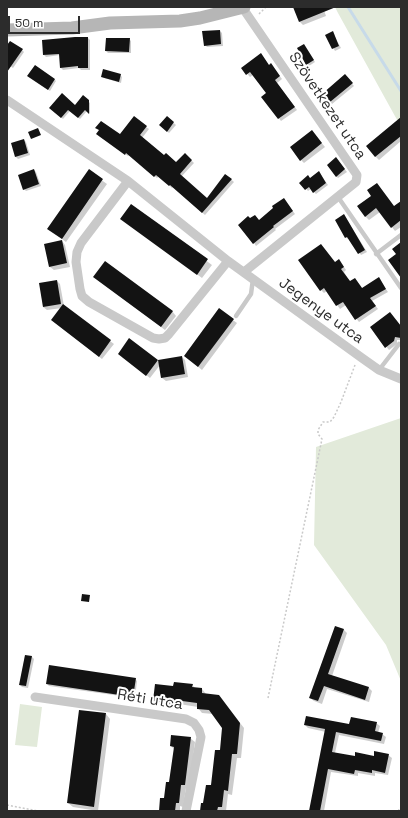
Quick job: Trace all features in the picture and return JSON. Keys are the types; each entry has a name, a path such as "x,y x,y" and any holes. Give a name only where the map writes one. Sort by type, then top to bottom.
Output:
{"street":[{"path":"7,30 72,28 110,23 180,21 200,18 243,7"},
{"name":"Szövetkezet utca","path":"243,7 357,175 356,182 338,198 244,272"},
{"name":"Jegenye utca","path":"7,100 128,182 253,279 379,370 401,378"},
{"path":"128,182 81,243 77,252 76,262 80,289 82,296 89,302 159,340 169,334 228,260"},
{"name":"Réti utca","path":"35,697 186,719 194,723 200,730 201,737 186,811"}],"lane":[{"path":"338,198 401,288"},
{"path":"376,254 401,235"},
{"path":"236,316 251,294 253,279"},
{"path":"379,370 399,344"}],"path":[{"path":"268,698 322,439 318,434 318,430 323,422 330,422 336,412 355,365 356,353"},
{"path":"7,805 38,811"},
{"path":"398,811 401,807"}],"green space":[{"path":"335,7 401,7 401,127 338,13"},
{"path":"401,418 401,681 386,645 314,545 316,447"},
{"path":"20,704 42,707 37,747 15,745"}],"building":[{"path":"293,7 336,7 299,22"},
{"path":"220,30 221,44 204,46 202,31"},
{"path":"333,31 339,46 332,49 325,35"},
{"path":"88,37 88,68 78,68 78,66 60,68 59,54 43,55 42,40"},
{"path":"106,38 130,38 129,52 105,51"},
{"path":"10,41 23,49 7,72 7,45"},
{"path":"304,44 314,60 306,65 297,48"},
{"path":"261,53 269,65 271,63 280,76 275,80 295,107 278,119 261,97 266,93 250,72 246,75 241,68"},
{"path":"35,65 55,79 48,90 27,76"},
{"path":"103,69 121,74 119,82 101,77"},
{"path":"345,74 353,83 330,102 322,94"},
{"path":"62,93 75,105 83,95 89,100 89,114 85,110 78,118 68,110 61,118 49,108"},
{"path":"134,116 147,126 140,135 164,155 166,153 176,162 185,153 192,160 180,174 207,198 225,174 232,179 202,213 170,185 169,186 156,175 154,177 126,153 125,155 96,134 99,130 95,128 101,121 120,134"},
{"path":"167,116 174,122 167,132 159,125"},
{"path":"401,117 401,136 375,157 366,146"},
{"path":"38,128 41,135 31,139 28,132"},
{"path":"312,130 322,143 300,161 290,147"},
{"path":"24,139 28,153 15,157 11,143"},
{"path":"336,157 345,169 336,177 327,165"},
{"path":"34,169 39,184 23,190 18,175"},
{"path":"89,169 103,179 62,239 47,229"},
{"path":"319,171 326,183 313,193 309,187 305,190 299,183 308,175 310,178"},
{"path":"377,183 394,206 401,201 401,220 391,228 376,208 365,217 357,206 371,196 367,190"},
{"path":"284,198 293,211 253,244 238,225 248,216 250,218 255,215 259,220 273,208 272,206"},
{"path":"131,204 208,259 197,275 120,219"},
{"path":"344,214 365,250 358,254 347,237 345,238 335,220"},
{"path":"62,240 67,263 49,267 44,244"},
{"path":"401,242 401,278 388,260 396,254 392,249"},
{"path":"321,244 335,262 339,259 344,267 341,269 350,281 355,278 362,288 379,277 386,289 370,298 376,306 355,320 343,302 336,306 324,288 320,291 298,260"},
{"path":"105,261 173,311 161,327 93,277"},
{"path":"57,280 61,304 43,307 39,283"},
{"path":"63,304 111,340 99,357 51,320"},
{"path":"219,308 234,319 198,367 184,356"},
{"path":"390,312 401,326 401,338 395,337 394,341 385,348 370,327"},
{"path":"129,338 158,360 146,376 118,354"},
{"path":"182,356 185,374 161,378 158,360"},
{"path":"82,594 90,595 89,602 81,601"},
{"path":"335,626 344,629 328,674 369,687 365,700 324,686 318,701 309,698"},
{"path":"25,655 32,656 26,686 19,685"},
{"path":"49,665 136,678 133,697 46,684"},
{"path":"174,682 193,684 192,687 202,688 202,693 219,695 240,723 237,754 232,754 228,791 224,790 222,807 218,807 217,811 200,811 206,785 211,785 215,750 220,750 222,728 209,710 197,709 197,703 175,700 174,704 153,701 155,684 173,686"},
{"path":"79,710 106,713 94,807 67,803"},
{"path":"306,716 349,724 351,717 377,722 375,731 383,733 381,741 336,732 332,752 355,756 355,752 374,756 374,751 389,754 385,773 372,770 372,773 355,770 354,774 328,769 320,811 309,811 325,729 304,725"},
{"path":"171,735 191,737 185,785 181,785 179,803 176,803 175,811 159,811 160,798 164,798 166,782 169,782 174,747 170,746"}],"waterway":[{"path":"348,7 401,91"}]}
